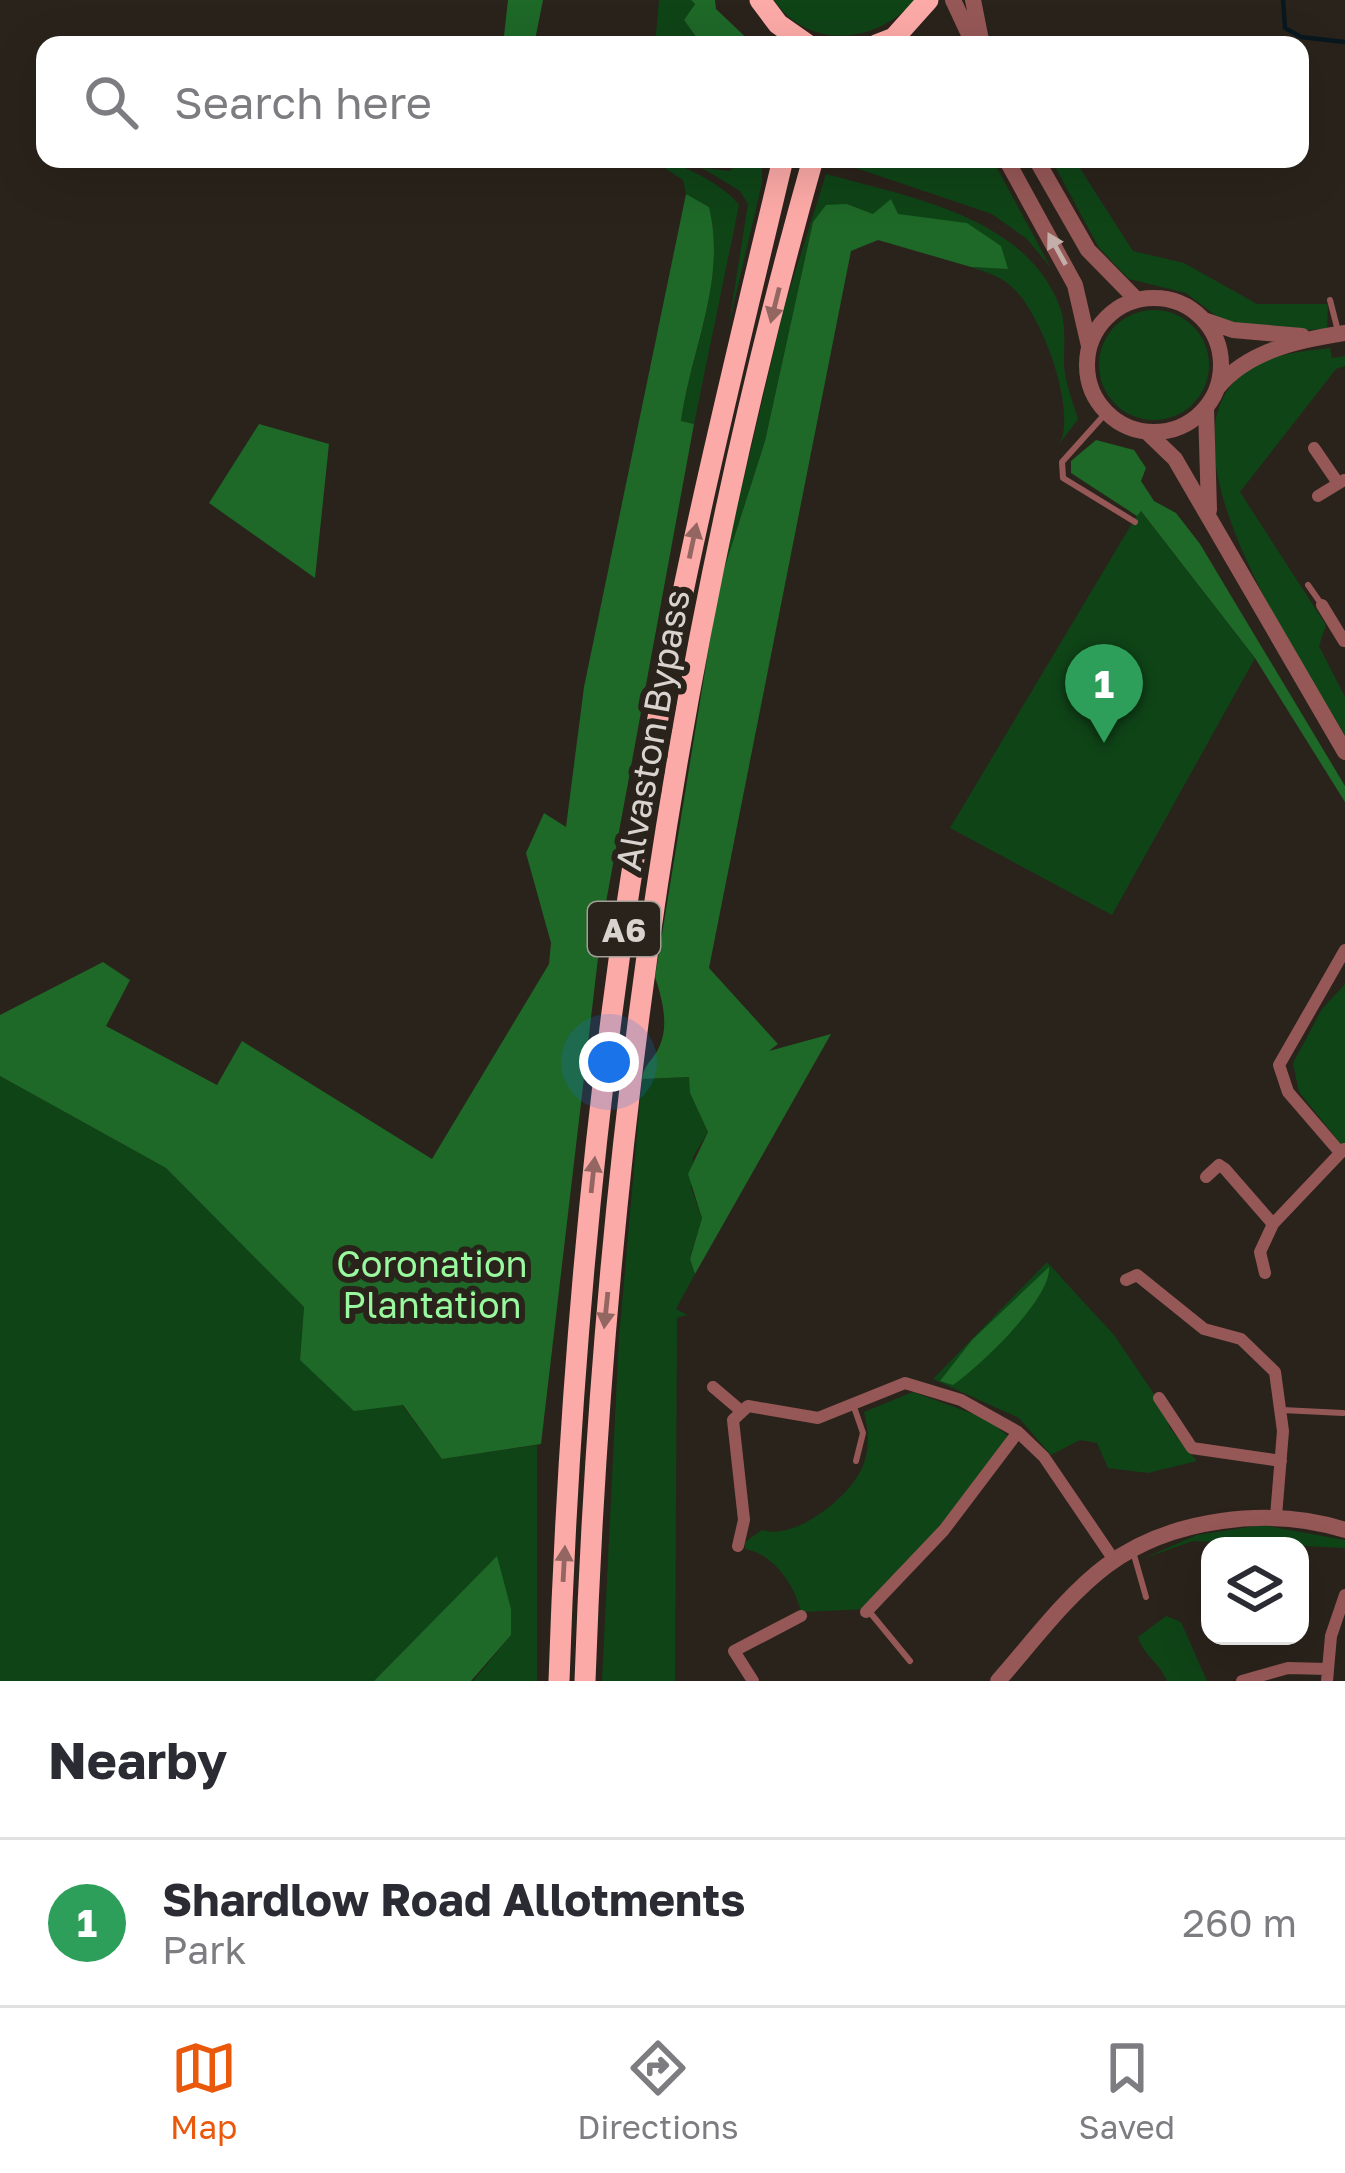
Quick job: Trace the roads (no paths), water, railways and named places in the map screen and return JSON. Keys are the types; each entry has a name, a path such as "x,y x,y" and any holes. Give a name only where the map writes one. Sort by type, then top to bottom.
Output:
{"highway":[{"path":"760,0 793,36"},
{"path":"901,36 928,0"},
{"name":"Alvaston Bypass","path":"559,1681 579,1321 613,999 689,556 781,168"},
{"name":"Alvaston Bypass","path":"585,1681 604,1333 644,980 716,558 810,168"}],"street":[{"path":"953,0 973,36"},
{"path":"973,0 977,36"},
{"path":"1011,168 1075,285 1090,346 1089,383 1106,413 1146,432 1175,459 1345,752"},
{"path":"1041,168 1088,250 1136,299"},
{"path":"1090,346 1108,315 1136,299 1168,299 1203,320 1250,333 1342,334"},
{"path":"1203,320 1219,348 1217,388"},
{"path":"1146,432 1185,425 1206,408 1237,367 1315,337"},
{"path":"1206,408 1209,517"},
{"path":"1314,448 1341,482 1318,496"},
{"path":"1322,605 1340,644"},
{"path":"1265,1273 1260,1252 1273,1224 1341,1149 1288,1092 1279,1065 1344,954"},
{"path":"1206,1177 1219,1165 1226,1169 1273,1224"},
{"path":"1126,1280 1137,1275 1204,1330 1241,1340 1266,1360 1280,1384 1282,1410 1276,1516"},
{"path":"738,1546 744,1520 733,1420 740,1410 748,1406 818,1418 904,1383 961,1400 1018,1432 1044,1457 1114,1560"},
{"path":"713,1387 740,1410"},
{"path":"1160,1398 1192,1448 1281,1461"},
{"path":"867,1611 944,1530 1018,1432"},
{"path":"998,1681 1114,1560 1181,1530 1276,1516 1345,1530"},
{"path":"1242,1681 1288,1668 1327,1675 1331,1636 1345,1595"},
{"path":"753,1681 734,1651 801,1616"}],"lane":[{"path":"1330,300 1342,334"},
{"path":"1106,413 1062,462 1063,478 1135,522"},
{"path":"1309,585 1322,605"},
{"path":"854,1407 863,1432 856,1461"},
{"path":"1282,1410 1343,1413"},
{"path":"1133,1552 1146,1597"},
{"path":"867,1611 910,1661"}],"waterway":[{"path":"1283,0 1285,28 1299,36"},
{"path":"1309,38 1345,42"}],"place":[{"name":"Shardlow Road Allotments","path":"1104,743"}],"park label":[{"name":"Coronation Plantation","path":"432,1284"}]}
